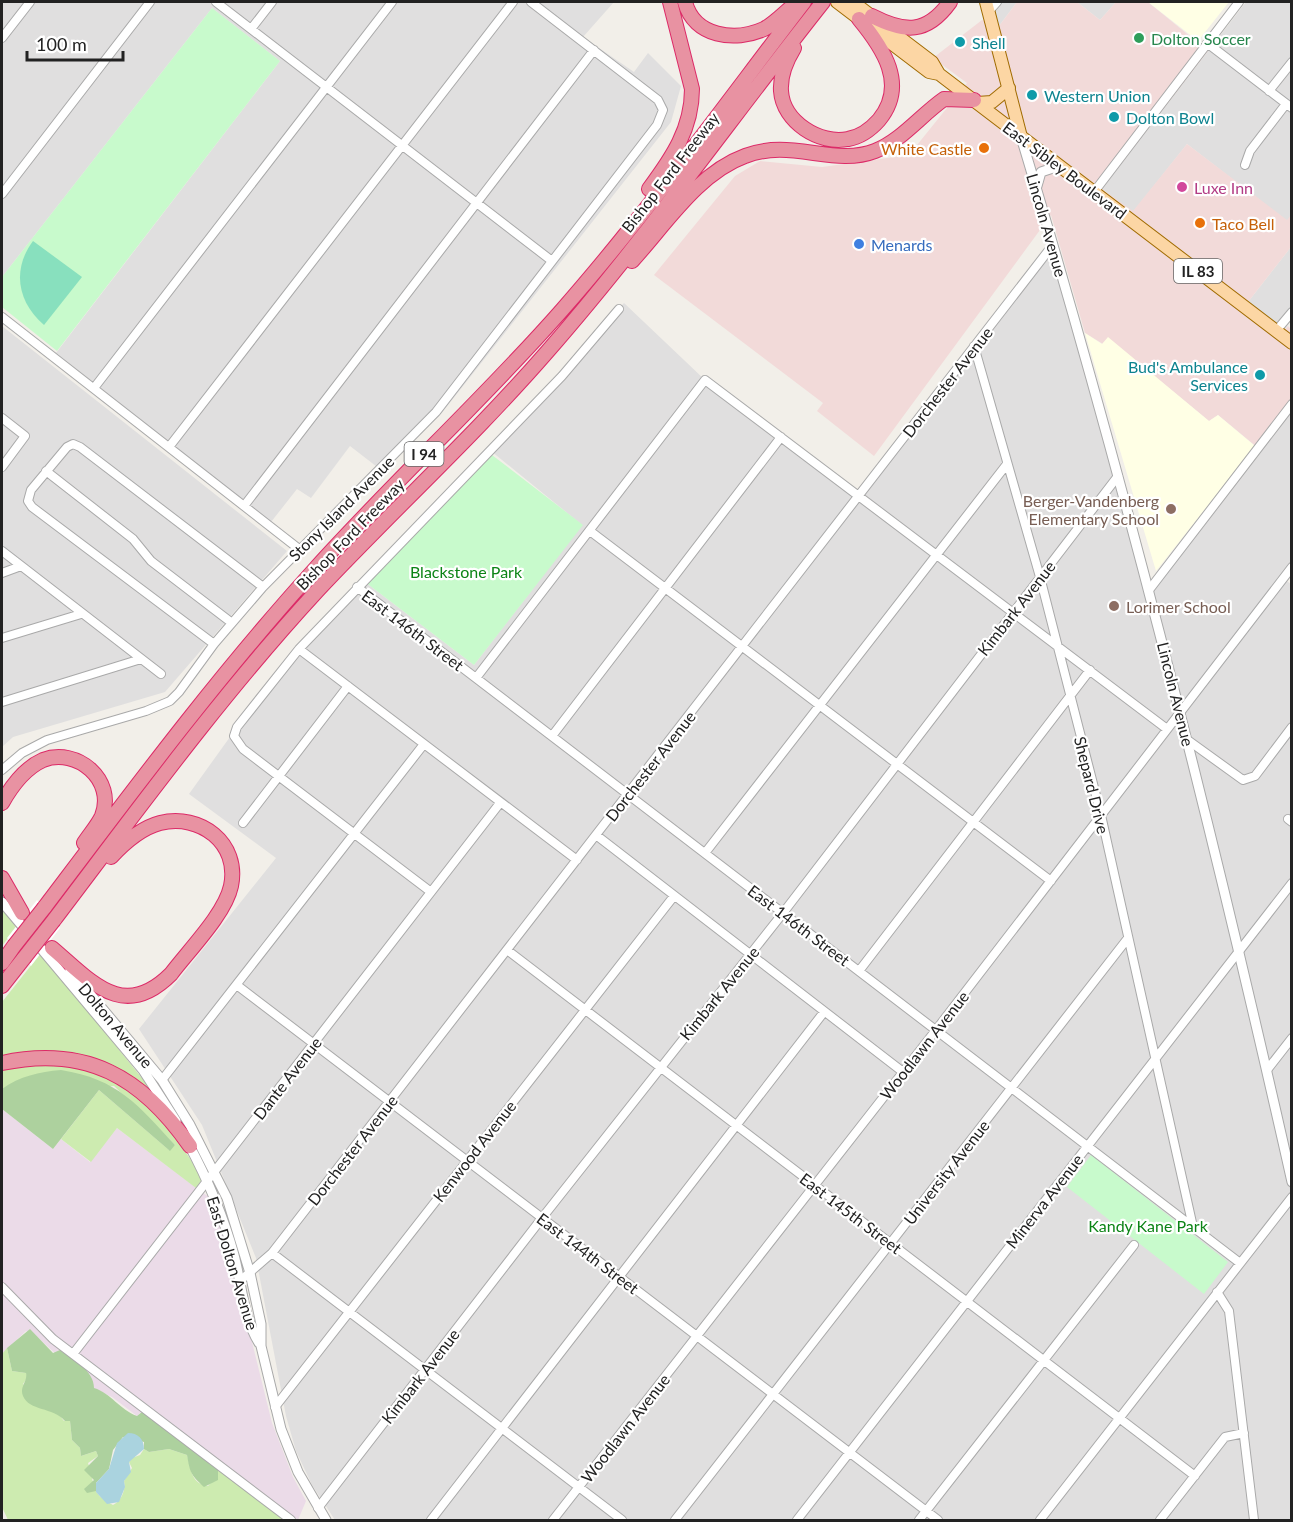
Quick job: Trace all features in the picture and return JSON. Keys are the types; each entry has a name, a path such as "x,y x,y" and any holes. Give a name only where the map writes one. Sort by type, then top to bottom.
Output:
{"highway":[{"path":"598,266 618,229 677,150 689,119 692,89 670,2"},
{"path":"685,2 693,18 704,28 717,35 735,36 766,28 798,2"},
{"name":"Bishop Ford Freeway","path":"2,963 241,654 360,518 522,354 598,266 804,2"},
{"name":"Bishop Ford Freeway","path":"2,986 241,678 382,523 497,408 596,295 823,2"},
{"path":"866,17 911,29 935,20 950,2"},
{"path":"804,26 784,68 781,91 783,100 788,110 805,130 825,138 848,140 861,135 874,125 885,113 892,97 889,62 866,17"},
{"path":"596,295 627,266 695,191 714,174 744,156 777,148 857,156 890,144 944,99 975,102"},
{"path":"2,803 23,774 41,761 56,757 83,763 94,772 103,787 105,802 102,817 60,878 47,904"},
{"path":"52,948 101,990 123,996 148,991 171,974 224,904 233,872 229,854 222,842 202,825 182,821 158,823 125,843 58,914"},
{"path":"2,878 22,913"},
{"path":"2,1063 38,1057 63,1058 103,1068 143,1091 175,1124 190,1146"}],"main road":[{"name":"East Sibley Boulevard","path":"846,4 932,62 939,74 1292,343"},
{"name":"Lincoln Avenue","path":"990,5 1021,137"},
{"path":"975,102 992,102 1009,88"}],"street":[{"path":"2,38 30,2"},
{"path":"2,194 150,2"},
{"path":"216,2 552,261"},
{"path":"251,29 272,2"},
{"path":"94,388 392,2"},
{"path":"169,447 513,2"},
{"path":"244,506 594,50 531,2"},
{"path":"1094,192 1239,2"},
{"path":"1207,43 1289,106 1250,151 1245,165"},
{"name":"Stony Island Avenue","path":"2,770 22,753 47,740 146,711 170,701 214,644 263,588 436,412 657,125 663,110 658,100 594,50"},
{"path":"1269,91 1292,62"},
{"name":"Lincoln Avenue","path":"1021,137 1118,476 1181,710 1292,1182"},
{"path":"1037,188 1041,172 1059,166"},
{"name":"Dorchester Avenue","path":"241,1280 272,1253 743,648 1052,246"},
{"path":"431,892 243,748 234,736 240,723 299,649 562,376 619,309"},
{"path":"1276,332 1292,312"},
{"path":"2,317 299,549"},
{"name":"Shepard Drive","path":"974,346 1040,578 1055,644 1101,815 1157,1057 1193,1227"},
{"path":"476,678 705,380 1167,729"},
{"path":"1149,590 1292,404"},
{"path":"2,418 25,436 2,467"},
{"path":"552,736 781,437"},
{"path":"214,644 32,507 28,501 31,490 67,447 73,444 80,447 263,588"},
{"path":"705,853 1006,464"},
{"path":"46,471 133,539 151,561 232,623"},
{"name":"Kimbark Avenue","path":"318,1508 660,1067 783,913 1118,476"},
{"path":"590,531 972,823 1051,880"},
{"path":"2,551 161,674"},
{"path":"2,573 21,566"},
{"name":"Woodlawn Avenue","path":"553,1521 936,1030 1292,567"},
{"name":"East 146th Street","path":"357,587 1240,1263"},
{"path":"2,638 81,614"},
{"path":"299,649 577,860"},
{"path":"2,702 141,659"},
{"path":"859,971 1090,670"},
{"path":"243,823 348,686"},
{"path":"1189,741 1243,780 1255,776 1292,726"},
{"path":"162,1080 238,986 424,744"},
{"name":"Dante Avenue","path":"73,1353 500,803"},
{"path":"596,836 903,1072"},
{"name":"Minerva Avenue","path":"797,1521 1292,883"},
{"name":"Dolton Avenue","path":"2,887 162,1080 190,1125 210,1177"},
{"name":"Kenwood Avenue","path":"275,1407 674,896"},
{"name":"Dolton Avenue","path":"2,902 143,1070 210,1177"},
{"name":"University Avenue","path":"675,1521 1128,938"},
{"name":"East 145th Street","path":"507,950 1195,1476"},
{"name":"East 144th Street","path":"238,986 938,1521"},
{"path":"430,1521 824,1012"},
{"path":"1267,1070 1292,1038"},
{"name":"East Dolton Avenue","path":"210,1177 227,1198 250,1273 261,1324 261,1346 275,1407 290,1455 326,1521"},
{"name":"East Dolton Avenue","path":"210,1177 241,1280 249,1326 261,1346"},
{"path":"1040,1521 1292,1197"},
{"path":"919,1521 1134,1245"},
{"path":"272,1253 622,1521"},
{"path":"2,1287 37,1324 291,1521"},
{"path":"1217,1293 1229,1311 1254,1521"},
{"path":"1160,1521 1225,1437 1244,1433"}],"shaded area":[{"path":"2,2 614,2 583,37 634,72 648,53 681,86 671,122 441,414 381,470 350,446 311,498 297,489 271,522 56,353 280,61 212,8 2,277"},
{"path":"992,2 1017,2 999,26"},
{"path":"1017,2 1077,2 1100,20 1116,2 1148,2 1208,51 1102,189 1133,211 1187,144 1287,220 1291,215 1291,247 1248,302 1284,330 1288,326 1291,329 1291,409 1258,448 1218,415 1209,421 1108,338 1103,344 1085,333 1051,215 874,456 817,411 823,403 654,275 735,176 760,161 822,167 909,155 967,83 933,58 982,20 999,26"},
{"path":"1077,2 1116,2 1100,20"},
{"path":"1148,2 1229,2 1198,41"},
{"path":"1246,2 1291,2 1292,215 1287,221 1187,144 1133,212 1102,189"},
{"path":"1052,246 1149,589 1291,409 1291,567 1283,578 1292,585 1291,1520 335,1520 312,1485 296,1451 286,1416 256,1258 202,1125 139,1029 276,858 189,794 240,723 299,649 365,582 474,665 582,525 491,451 624,303 705,380 859,496"},
{"path":"1291,247 1291,321 1284,330 1248,302"},
{"path":"2,326 287,551 165,692 13,737 2,747"},
{"name":"Berger-Vandenberg Elementary School","path":"1085,333 1102,344 1108,337 1209,421 1218,415 1255,446 1156,571"},
{"path":"2,1109 53,1149 61,1139 90,1162 117,1128 210,1198 220,1222 235,1273 272,1423 293,1477 306,1501 298,1520 147,1407 137,1416 112,1397 93,1388 35,1335 26,1331 2,1354"}],"green space":[{"path":"212,8 280,61 57,351 2,307 2,277"},
{"path":"33,241 82,277 44,325 28,306 20,285 22,263"},
{"name":"Blackstone Park","path":"492,455 583,525 474,665 365,582"},
{"path":"2,907 17,926 2,946"},
{"path":"41,953 158,1098 98,1062 2,1059 2,1002"},
{"path":"37,1060 92,1069 133,1090 164,1121 200,1173 201,1181 196,1188 117,1128 91,1162 61,1139 99,1090 169,1150 175,1145 114,1086 2,1089 2,1068"},
{"path":"61,1070 98,1080 126,1096 175,1145 170,1151 99,1090 53,1149 2,1109 2,1089 30,1075"},
{"name":"Kandy Kane Park","path":"1091,1155 1228,1262 1204,1294 1067,1187"},
{"path":"30,1329 53,1353 60,1350 82,1366 91,1376 94,1388 137,1416 142,1412 218,1468 218,1480 204,1487 191,1472 187,1455 169,1449 149,1452 144,1449 144,1442 123,1437 113,1450 109,1469 96,1483 96,1491 87,1493 84,1489 94,1480 84,1470 98,1456 96,1451 81,1456 80,1448 72,1440 70,1421 65,1421 54,1413 26,1401 22,1393 26,1373 12,1371 7,1348"},
{"path":"7,1348 12,1371 26,1373 28,1377 23,1384 49,1411 56,1411 64,1421 70,1421 72,1440 80,1448 81,1456 96,1451 98,1456 88,1463 94,1488 105,1501 113,1505 121,1498 124,1481 132,1468 129,1462 132,1458 140,1455 144,1449 149,1452 169,1449 187,1455 195,1479 202,1485 208,1486 217,1476 218,1468 286,1520 8,1520 2,1507 2,1354"}],"water":[{"path":"128,1433 140,1437 144,1449 129,1462 131,1472 124,1481 125,1487 119,1502 107,1504 96,1492 96,1483 109,1469 117,1443"}],"pier":[{"path":"37,900 60,928 31,966 7,938"}],"place":[{"name":"Dolton Soccer","path":"1139,38"},
{"name":"Shell","path":"960,42"},
{"name":"Western Union","path":"1032,95"},
{"name":"Dolton Bowl","path":"1114,117"},
{"name":"White Castle","path":"984,148"},
{"name":"Luxe Inn","path":"1182,187"},
{"name":"Taco Bell","path":"1200,223"},
{"name":"Menards","path":"859,244"},
{"name":"Bud's Ambulance Services","path":"1260,375"},
{"name":"Berger-Vandenberg Elementary School","path":"1171,509"},
{"name":"Lorimer School","path":"1114,606"}]}
